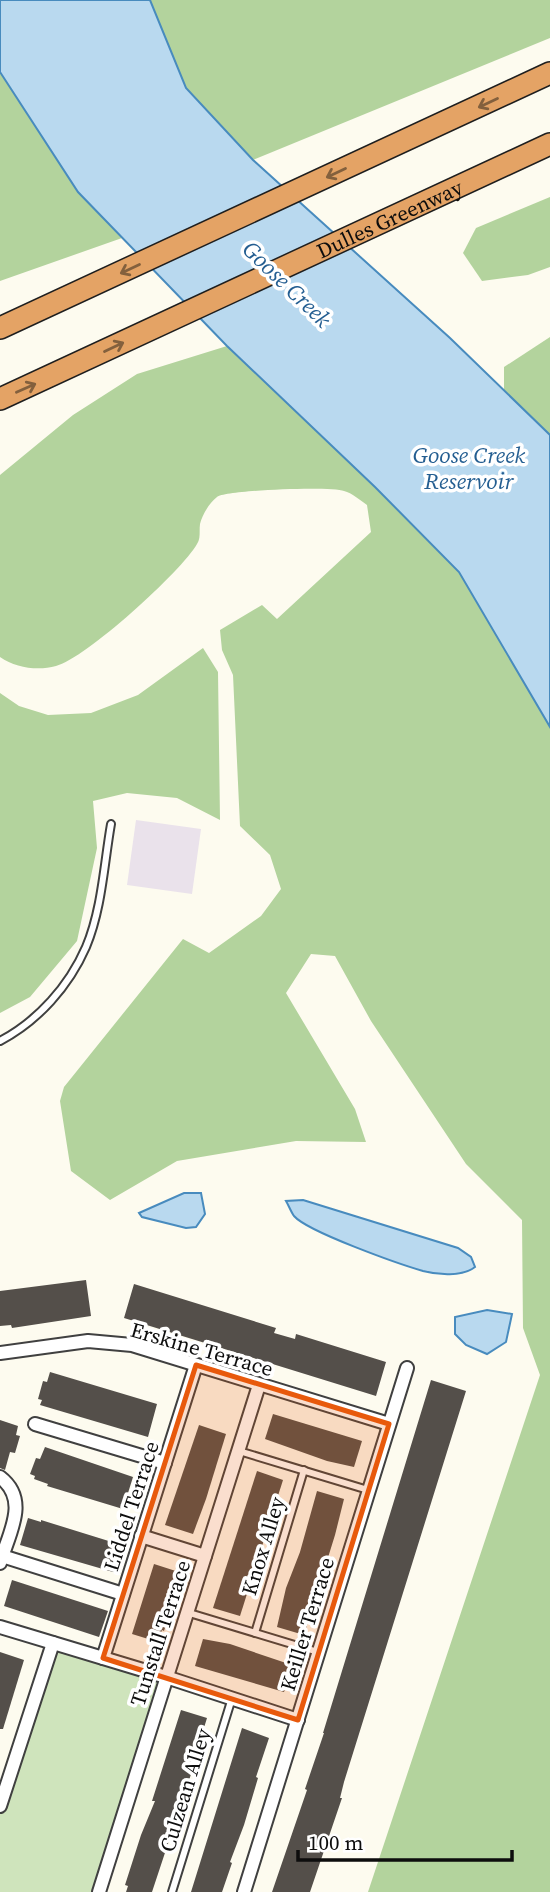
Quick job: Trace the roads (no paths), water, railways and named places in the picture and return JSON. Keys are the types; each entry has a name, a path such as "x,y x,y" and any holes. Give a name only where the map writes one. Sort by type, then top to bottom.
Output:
{"highway":[{"path":"0,328 550,74"},
{"name":"Dulles Greenway","path":"0,400 550,144"}],"street":[{"name":"Erskine Terrace","path":"0,1353 88,1341 132,1345 389,1424"},
{"name":"Liddel Terrace","path":"103,1658 196,1365"},
{"name":"Keiller Terrace","path":"244,1892 407,1368"},
{"name":"Tunstall Terrace","path":"99,1892 259,1385"},
{"path":"35,1424 165,1463"},
{"path":"0,1477 16,1495 17,1508 1,1559 123,1594"},
{"path":"141,1536 205,1556"},
{"path":"0,1627 298,1720"},
{"path":"0,1806 5,1768 52,1643"}],"lane":[{"path":"0,1041 38,1014 65,985 86,946 96,909 111,824"},
{"path":"239,1451 368,1490"},
{"name":"Knox Alley","path":"255,1633 304,1470"},
{"path":"186,1612 318,1652"},
{"name":"Culzean Alley","path":"172,1892 232,1698"}],"water":[{"name":"Goose Creek Reservoir","path":"0,0 150,0 186,88 253,160 450,338 550,435 550,727 459,572 375,487 227,346 78,192 0,72"},
{"path":"184,1193 201,1193 205,1214 196,1227 186,1228 142,1217 139,1213"},
{"path":"303,1200 458,1248 471,1257 475,1267 457,1274 429,1272 355,1247 303,1223 294,1216 286,1201"},
{"path":"487,1310 512,1314 506,1342 487,1354 466,1345 455,1334 455,1317"}],"water label":[{"name":"Goose Creek","path":"287,284"}]}
